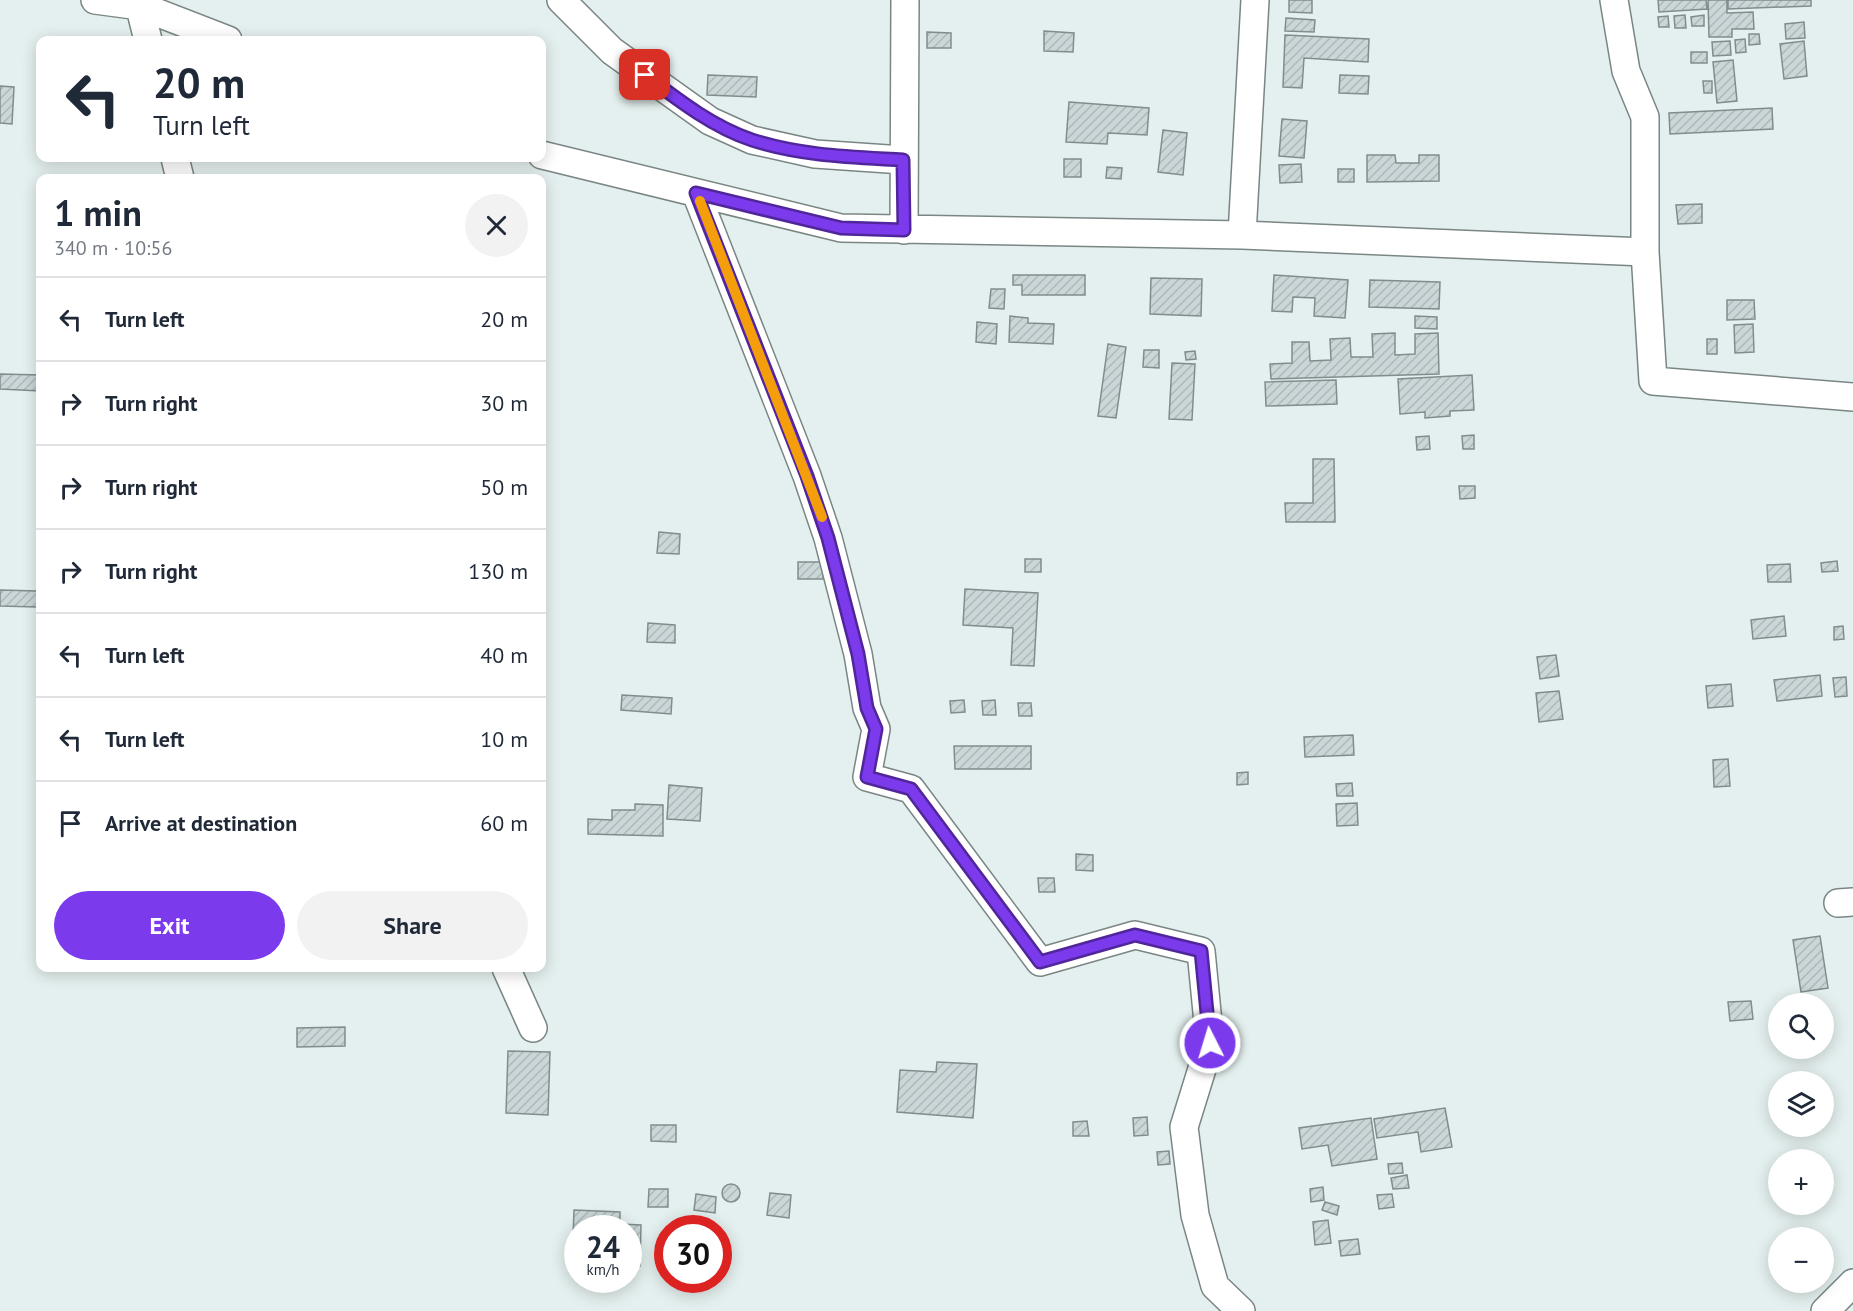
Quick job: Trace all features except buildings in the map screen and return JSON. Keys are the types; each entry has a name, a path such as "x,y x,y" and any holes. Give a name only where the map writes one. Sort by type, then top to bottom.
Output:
{"street":[{"path":"94,0 139,3 218,36"},
{"path":"561,0 612,51 710,121 752,140 815,154 903,160"},
{"path":"904,230 905,0"},
{"path":"1242,235 1255,0"},
{"path":"1614,0 1626,71 1645,117 1645,252 1653,381 1853,397"},
{"path":"139,3 147,36"},
{"path":"546,155 841,228 1242,235 1645,252"},
{"path":"696,193 807,476 828,538 858,654 867,708 876,729 867,777 911,789 1040,962 1135,935 1201,951 1210,1043 1184,1127 1195,1215 1215,1286 1241,1311"},
{"path":"508,972 533,1028"},
{"path":"1825,1311 1853,1283"}],"slow traffic":[{"path":"700,201 822,517"}],"route":[{"path":"645,75 710,121 752,140 815,154 903,160 904,230 841,228 696,193 807,476 828,538 858,654 867,708 876,729 867,777 911,789 1040,962 1135,935 1201,951 1210,1043"}]}
